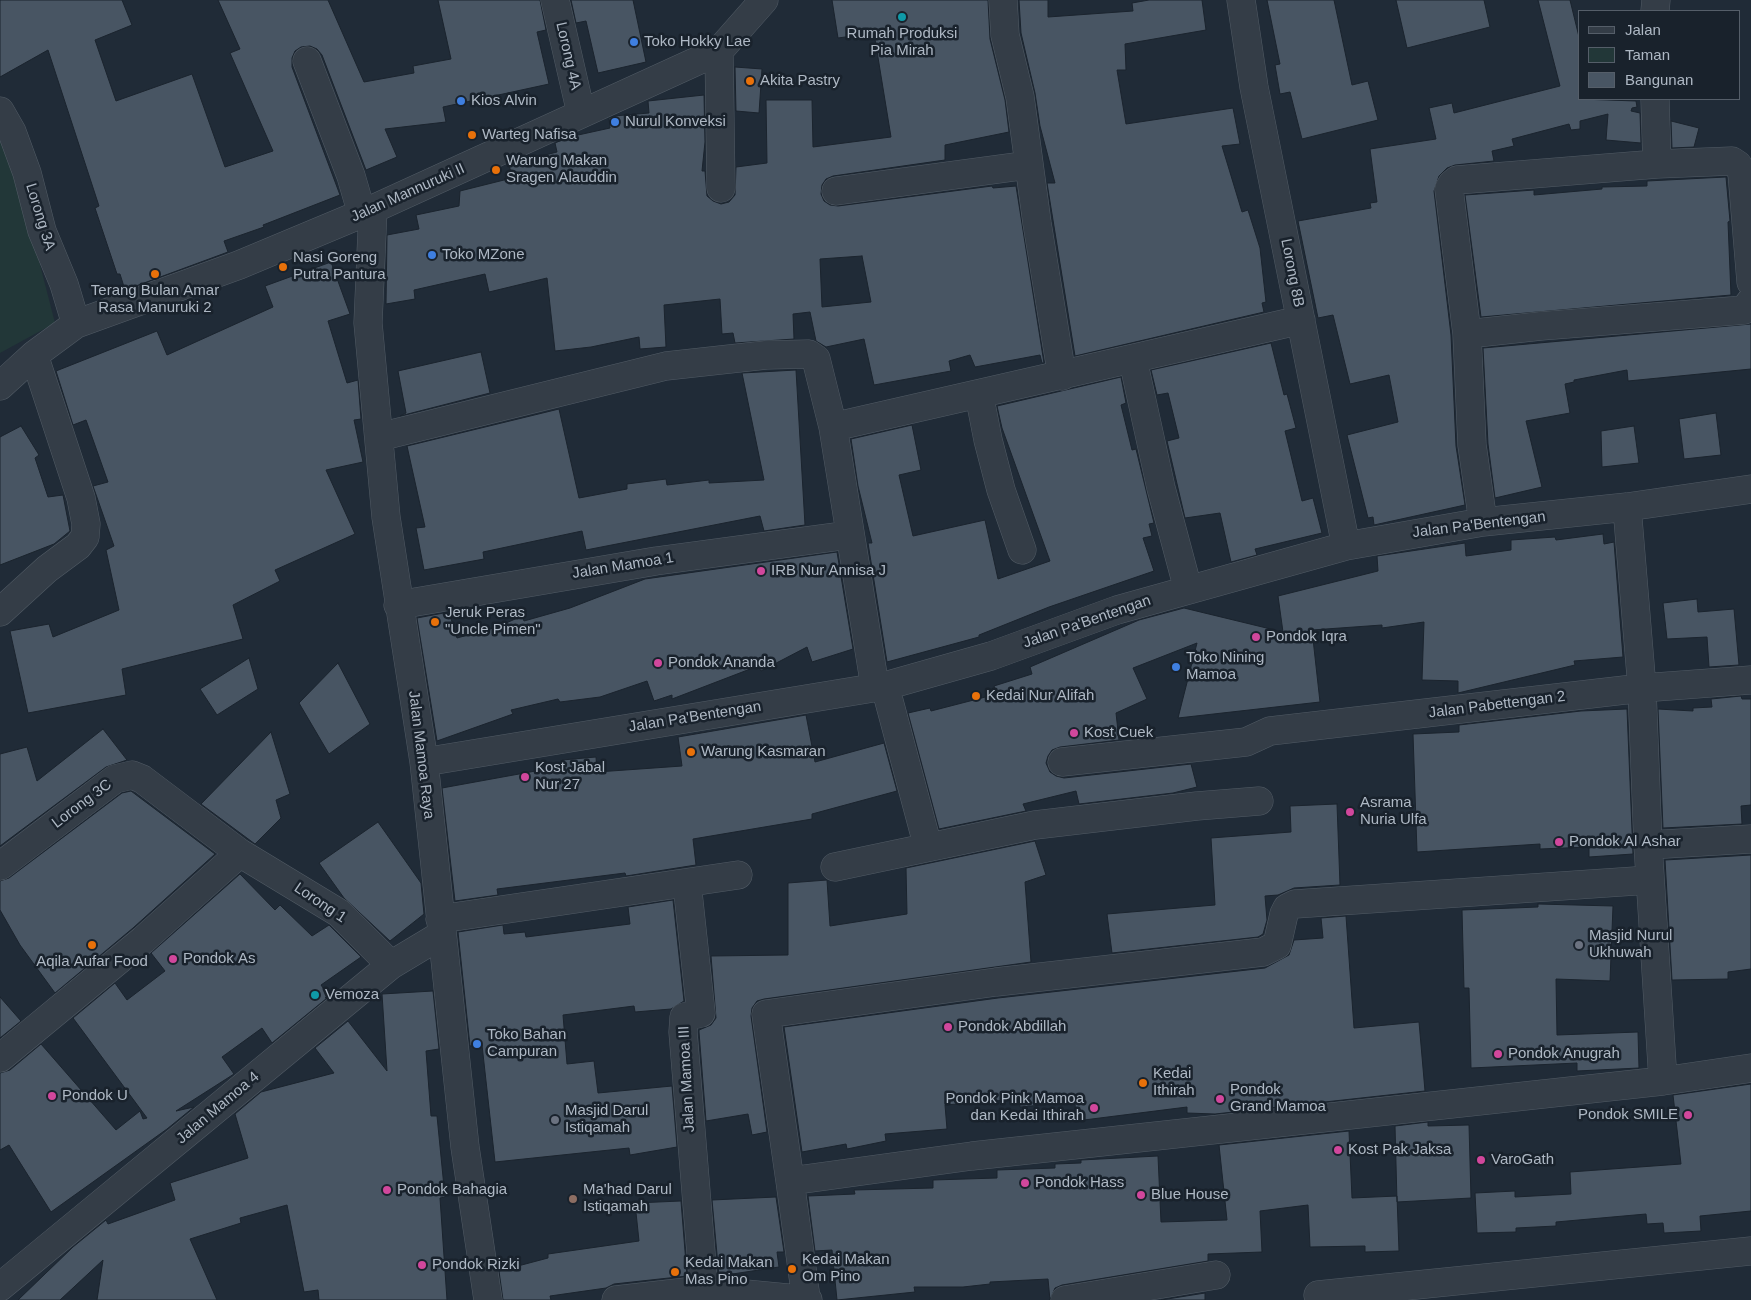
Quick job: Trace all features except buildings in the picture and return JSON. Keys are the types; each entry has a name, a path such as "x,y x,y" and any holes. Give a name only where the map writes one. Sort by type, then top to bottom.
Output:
{"street":[{"name":"Lorong 4A","path":"556,0 581,113"},
{"name":"Jalan Mannuruki II","path":"0,386 34,355 76,324 239,265 367,212 719,51 764,0"},
{"path":"1003,0 1006,35 1020,97 1028,165 1062,376"},
{"name":"Lorong 8B","path":"1241,0 1254,87 1346,546"},
{"path":"719,51 721,188"},
{"name":"Jalan Mamoa Raya","path":"307,61 351,176 367,212 368,323 386,517 398,605 424,762 464,1147 488,1300"},
{"path":"1656,100 1657,164"},
{"name":"Lorong 3A","path":"0,111 12,132 27,173 42,231 64,284 76,324"},
{"path":"1483,522 1472,445 1467,334 1449,189 1452,184 1457,180 1657,164 1732,161 1738,165 1742,173 1751,282"},
{"path":"836,191 1028,165"},
{"path":"1467,334 1550,325 1744,310 1751,301"},
{"path":"833,427 1133,360 1301,320"},
{"path":"379,437 666,366 766,355 809,354 816,359 833,427 849,535 880,687 928,846"},
{"path":"0,612 48,569 78,546 85,537 86,524 81,498 34,355"},
{"path":"1133,360 1161,488 1188,589"},
{"path":"979,394 988,440 1001,490 1022,550"},
{"name":"Jalan Pa'Bentengan","path":"424,762 880,687 991,656 1116,610 1346,546 1483,522 1627,508 1751,489"},
{"path":"1627,508 1642,688 1648,845 1664,1081"},
{"name":"Jalan Mamoa 1","path":"398,605 647,562 849,535"},
{"name":"Jalan Pabettengan 2","path":"1062,762 1246,742 1270,731 1642,688 1751,680"},
{"name":"Lorong 3C","path":"0,866 115,779 124,775 142,779 240,853"},
{"path":"835,867 1035,825 1258,801"},
{"path":"1648,845 1751,839"},
{"path":"0,1058 143,940 240,853"},
{"name":"Lorong 1","path":"240,853 339,913 391,964"},
{"path":"440,927 582,896 738,875"},
{"path":"616,1300 711,1293 807,1299 766,1014 996,982 1263,952 1277,945 1284,914 1288,908 1295,904 1650,880"},
{"name":"Jalan Mamoa III","path":"687,883 701,1013 684,1017 683,1032 711,1293"},
{"name":"Jalan Mamoa 4","path":"0,1287 391,964 440,927"},
{"path":"790,1181 1000,1153 1664,1081 1751,1068"},
{"path":"1319,1300 1318,1295 1751,1250"},
{"path":"1064,1300 1216,1275"}],"green space":[{"path":"0,135 22,195 55,323 0,353"}],"place":[{"name":"Rumah Produksi Pia Mirah","path":"902,17"},
{"name":"Toko Hokky Lae","path":"634,42"},
{"name":"Akita Pastry","path":"750,81"},
{"name":"Kios Alvin","path":"461,101"},
{"name":"Nurul Konveksi","path":"615,122"},
{"name":"Warteg Nafisa","path":"472,135"},
{"name":"Warung Makan Sragen Alauddin","path":"496,170"},
{"name":"Toko MZone","path":"432,255"},
{"name":"Nasi Goreng Putra Pantura","path":"283,267"},
{"name":"Terang Bulan Amar Rasa Manuruki 2","path":"155,274"},
{"name":"IRB Nur Annisa J","path":"761,571"},
{"name":"Jeruk Peras \"Uncle Pimen\"","path":"435,622"},
{"name":"Pondok Iqra","path":"1256,637"},
{"name":"Pondok Ananda","path":"658,663"},
{"name":"Toko Nining Mamoa","path":"1176,667"},
{"name":"Kedai Nur Alifah","path":"976,696"},
{"name":"Kost Cuek","path":"1074,733"},
{"name":"Warung Kasmaran","path":"691,752"},
{"name":"Kost Jabal Nur 27","path":"525,777"},
{"name":"Asrama Nuria Ulfa","path":"1350,812"},
{"name":"Pondok Al Ashar","path":"1559,842"},
{"name":"Aqila Aufar Food","path":"92,945"},
{"name":"Masjid Nurul Ukhuwah","path":"1579,945"},
{"name":"Pondok As","path":"173,959"},
{"name":"Vemoza","path":"315,995"},
{"name":"Pondok Abdillah","path":"948,1027"},
{"name":"Toko Bahan Campuran","path":"477,1044"},
{"name":"Pondok Anugrah","path":"1498,1054"},
{"name":"Kedai Ithirah","path":"1143,1083"},
{"name":"Pondok U","path":"52,1096"},
{"name":"Pondok Grand Mamoa","path":"1220,1099"},
{"name":"Pondok Pink Mamoa dan Kedai Ithirah","path":"1094,1108"},
{"name":"Pondok SMILE","path":"1688,1115"},
{"name":"Masjid Darul Istiqamah","path":"555,1120"},
{"name":"Kost Pak Jaksa","path":"1338,1150"},
{"name":"VaroGath","path":"1481,1160"},
{"name":"Pondok Hass","path":"1025,1183"},
{"name":"Pondok Bahagia","path":"387,1190"},
{"name":"Blue House","path":"1141,1195"},
{"name":"Ma'had Darul Istiqamah","path":"573,1199"},
{"name":"Pondok Rizki","path":"422,1265"},
{"name":"Kedai Makan Om Pino","path":"792,1269"},
{"name":"Kedai Makan Mas Pino","path":"675,1272"}]}
